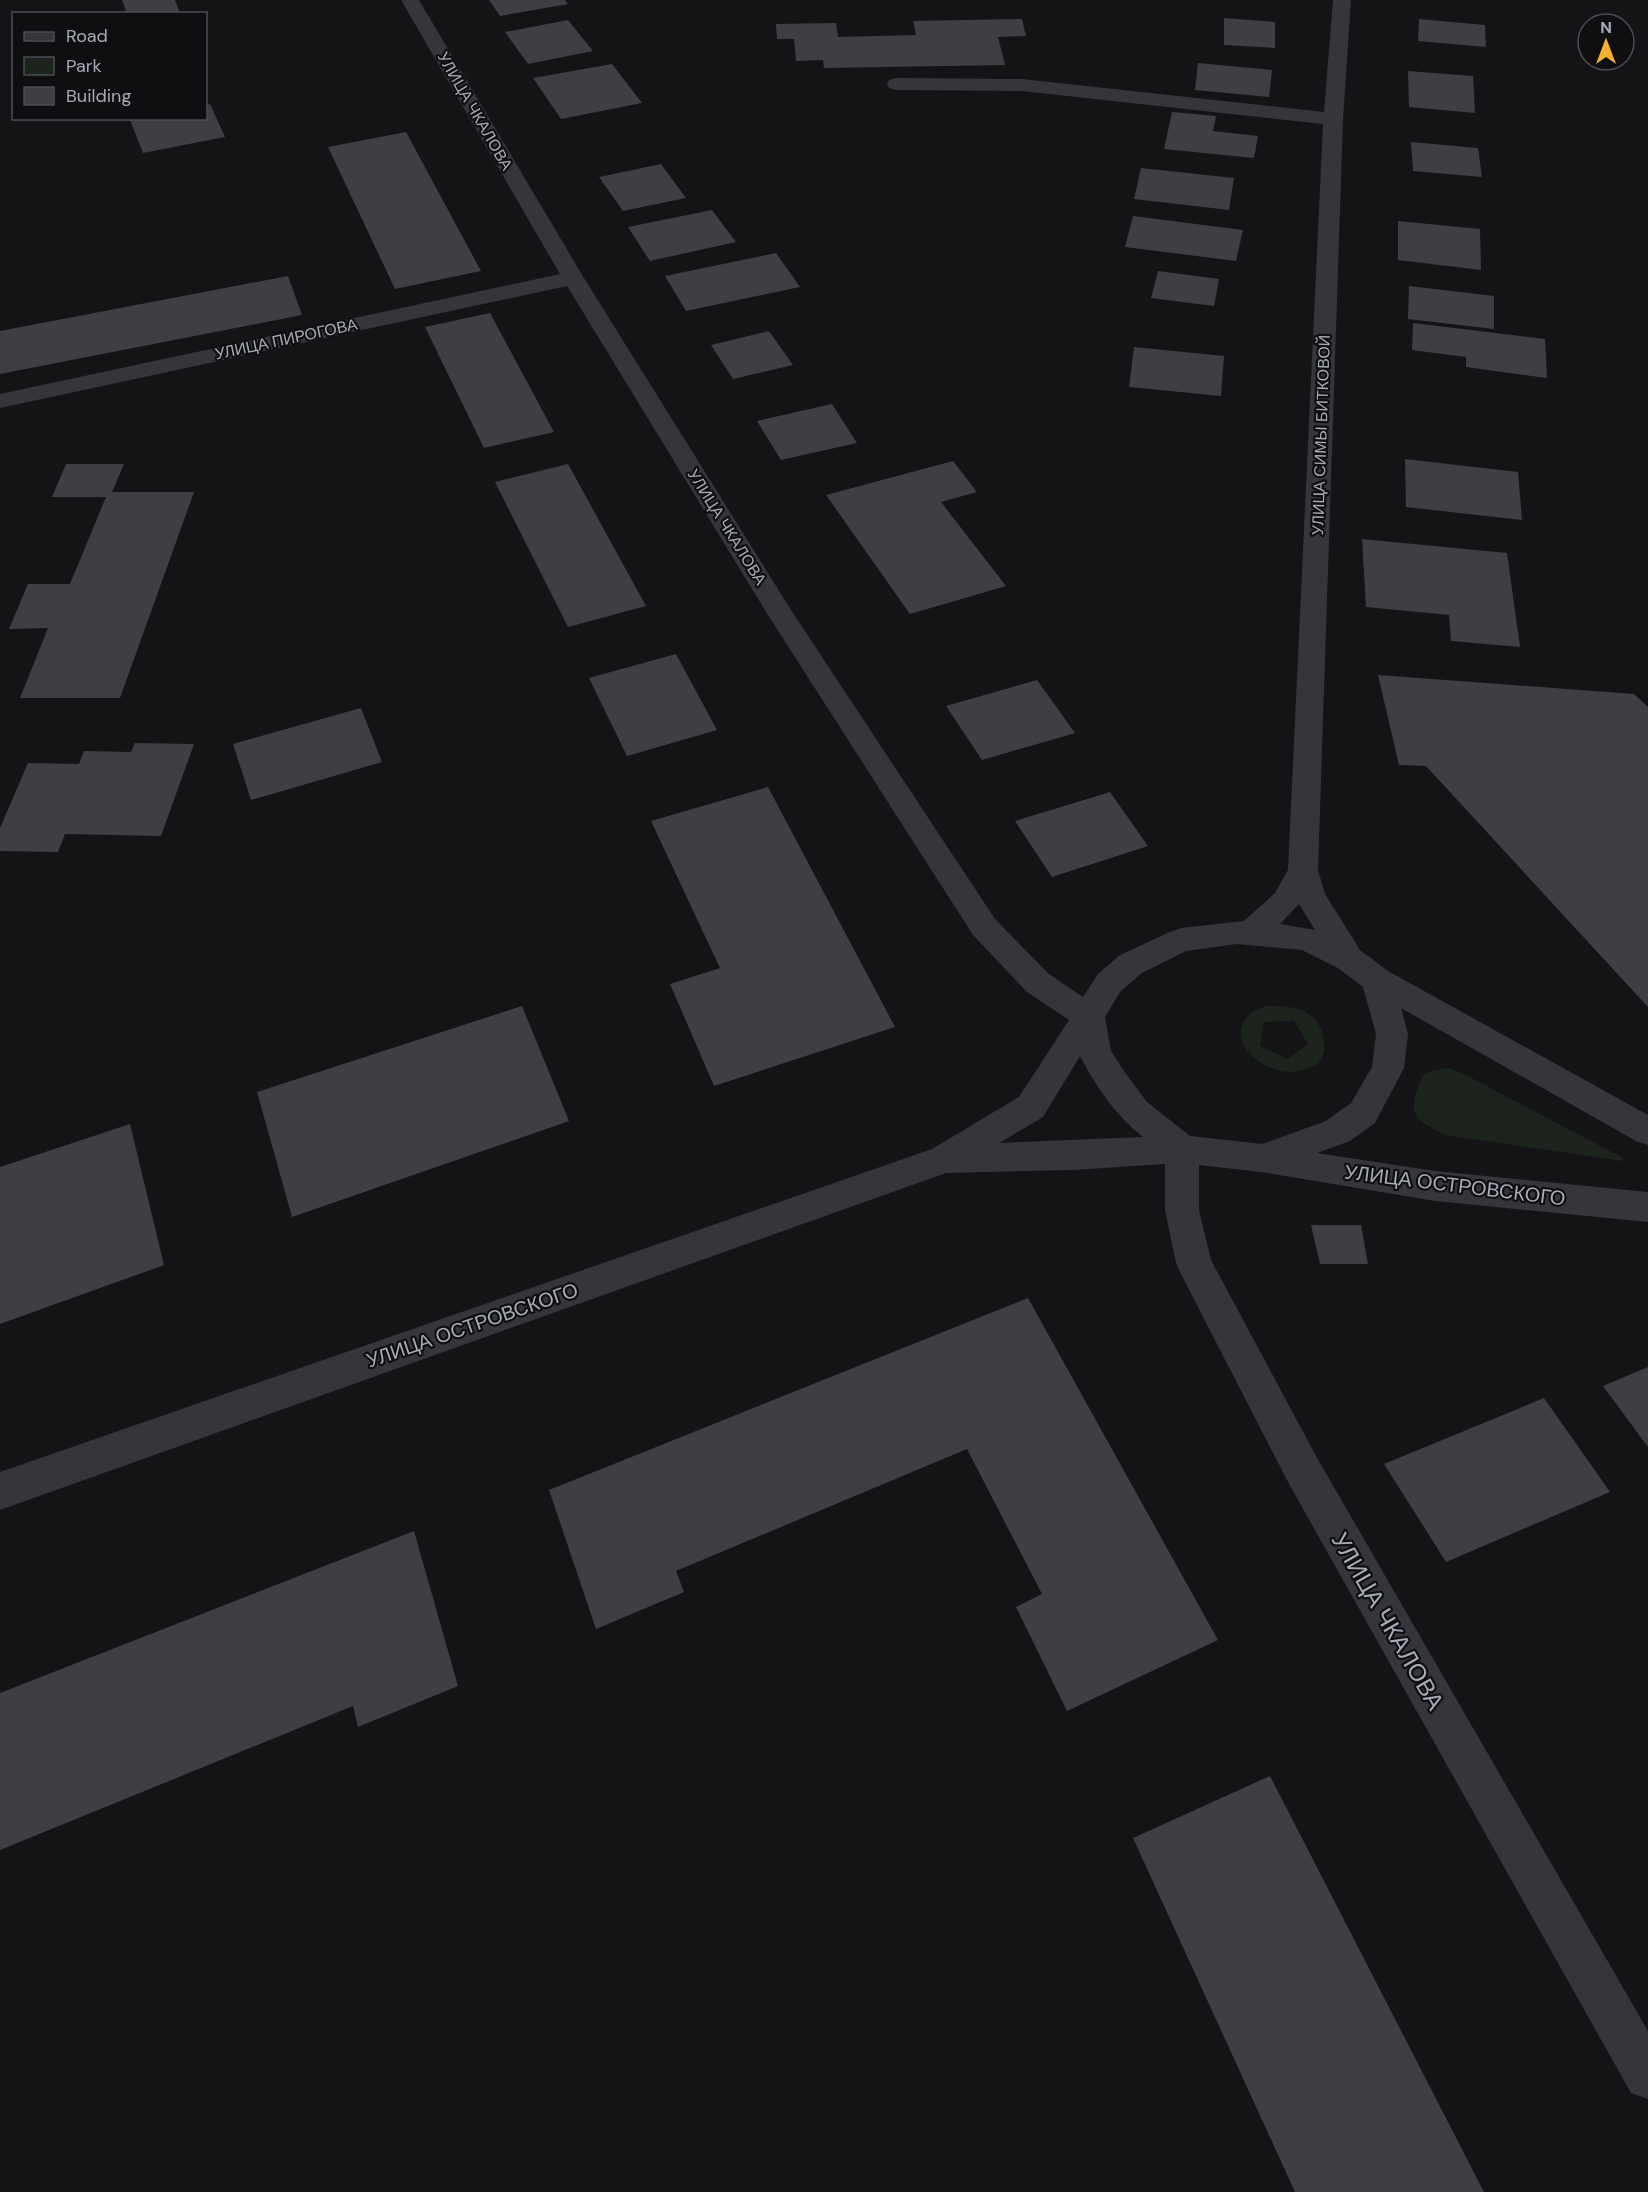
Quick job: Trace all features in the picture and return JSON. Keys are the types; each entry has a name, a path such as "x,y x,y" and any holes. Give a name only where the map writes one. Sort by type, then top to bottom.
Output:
{"street":[{"name":"УЛИЦА ЧКАЛОВА","path":"410,0 573,278 781,615 984,927 1038,983 1089,1017"},
{"name":"УЛИЦА СИМЫ БИТКОВОЙ","path":"1303,870 1334,119 1342,0"},
{"path":"896,84 1022,85 1334,119"},
{"name":"УЛИЦА ПИРОГОВА","path":"0,401 573,278"},
{"path":"1250,934 1286,901 1303,870"},
{"path":"1303,870 1310,896 1349,959 1377,980 1648,1131"},
{"name":"УЛИЦА ОСТРОВСКОГО","path":"0,1491 944,1159 1031,1107 1109,983 1131,964 1181,940 1237,932 1307,939 1349,959"},
{"path":"1262,1158 1338,1131 1363,1113 1388,1068 1392,1034 1377,980"},
{"path":"1089,1017 1095,1054 1112,1081 1135,1112 1182,1149"},
{"name":"УЛИЦА ЧКАЛОВА","path":"1182,1149 1182,1210 1194,1263 1302,1469 1648,2076"},
{"name":"УЛИЦА ОСТРОВСКОГО","path":"944,1159 1073,1156 1182,1149 1262,1158 1435,1186 1648,1207"}],"green space":[{"path":"1265,1006 1291,1007 1312,1016 1321,1029 1324,1045 1324,1052 1316,1064 1302,1071 1286,1072 1258,1061 1247,1051 1241,1039 1242,1027 1250,1014","holes":["1294,1021 1308,1044 1288,1059 1260,1046 1264,1022"]},
{"path":"1447,1068 1462,1073 1623,1158 1623,1161 1445,1135 1433,1129 1415,1113 1415,1098 1422,1076 1431,1071"}],"building":[{"path":"122,0 175,0 179,12 126,12"},
{"path":"489,0 565,0 568,4 500,16"},
{"path":"1224,18 1275,22 1275,48 1224,45"},
{"path":"1022,19 1026,36 998,37 1005,65 824,68 823,60 796,61 794,39 777,39 776,24 836,23 838,37 916,35 913,21"},
{"path":"1419,19 1485,25 1486,47 1418,41"},
{"path":"568,20 593,51 528,64 505,32"},
{"path":"1198,63 1272,70 1269,97 1195,90"},
{"path":"612,64 642,103 561,119 533,78"},
{"path":"1408,71 1473,76 1475,113 1409,107"},
{"path":"210,104 225,137 143,153 130,120 207,120 207,105"},
{"path":"1172,112 1216,116 1213,131 1258,136 1254,158 1164,149"},
{"path":"406,132 481,271 395,289 328,147"},
{"path":"1411,142 1478,148 1482,177 1413,171"},
{"path":"661,164 686,198 623,211 599,177"},
{"path":"1141,168 1234,178 1229,210 1134,199"},
{"path":"712,210 736,242 650,261 628,227"},
{"path":"1133,216 1243,230 1236,261 1125,247"},
{"path":"1398,221 1480,229 1481,270 1398,260"},
{"path":"776,253 800,287 686,311 665,276"},
{"path":"1158,271 1219,279 1214,306 1151,298"},
{"path":"288,276 302,315 0,374 0,331"},
{"path":"1409,286 1494,296 1494,329 1408,319"},
{"path":"490,313 554,432 484,448 425,327"},
{"path":"1413,323 1545,339 1547,378 1466,367 1466,357 1412,350"},
{"path":"769,331 793,365 733,379 711,345"},
{"path":"1134,347 1224,356 1221,396 1129,387"},
{"path":"832,404 857,443 781,460 757,421"},
{"path":"1405,459 1518,472 1522,520 1406,507"},
{"path":"953,461 977,492 941,502 1006,586 910,614 826,495"},
{"path":"66,464 124,464 112,492 194,492 120,698 20,698 48,628 9,629 28,584 70,584 106,497 52,497"},
{"path":"568,464 646,606 568,627 495,482"},
{"path":"1362,539 1507,553 1520,647 1451,641 1449,615 1366,607"},
{"path":"676,654 717,730 627,756 589,678"},
{"path":"1378,675 1634,694 1648,707 1648,1007 1426,766 1399,765"},
{"path":"1037,680 1075,733 982,760 946,706"},
{"path":"361,708 382,762 251,800 233,744"},
{"path":"135,743 194,744 161,836 65,834 58,852 0,851 0,828 28,763 79,764 84,751 131,752"},
{"path":"768,787 895,1027 714,1086 670,984 720,968 651,821"},
{"path":"1110,792 1148,846 1052,877 1015,821"},
{"path":"522,1006 569,1121 292,1217 257,1092"},
{"path":"130,1124 164,1265 0,1324 0,1167"},
{"path":"1311,1225 1361,1225 1368,1264 1320,1264"},
{"path":"1028,1298 1218,1640 1067,1711 1016,1607 1042,1594 967,1449 676,1571 684,1592 596,1629 549,1490"},
{"path":"1648,1367 1648,1447 1603,1386"},
{"path":"1544,1398 1610,1492 1446,1562 1384,1464"},
{"path":"414,1531 458,1686 358,1727 353,1706 0,1850 0,1693"},
{"path":"1270,1776 1484,2192 1295,2192 1133,1838"}]}
